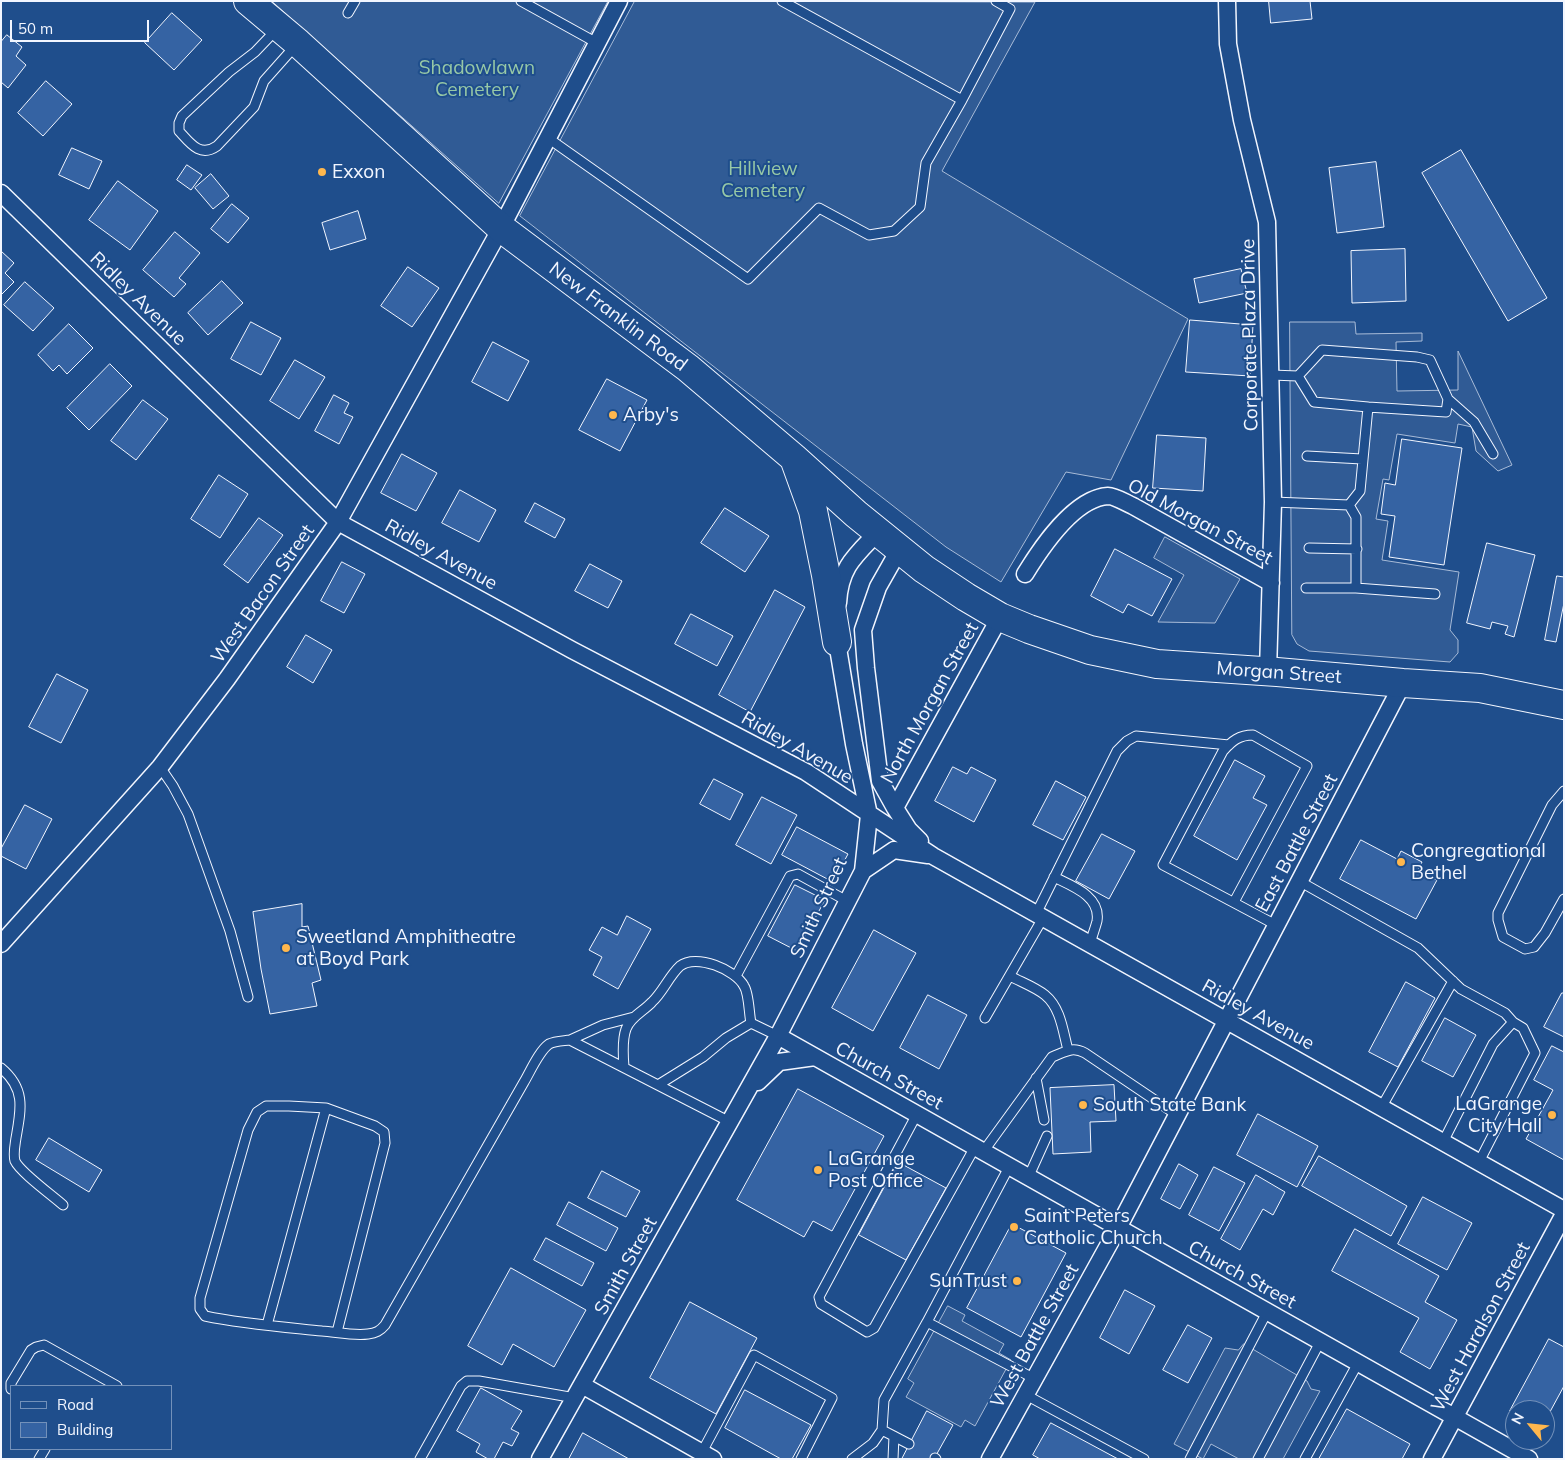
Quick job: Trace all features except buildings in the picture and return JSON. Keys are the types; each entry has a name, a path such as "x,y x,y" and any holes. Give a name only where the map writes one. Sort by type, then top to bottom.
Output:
{"highway":[{"name":"New Franklin Road","path":"248,1 501,228 688,368 924,570 1000,617"},
{"path":"794,458 813,511 837,642"},
{"name":"Morgan Street","path":"1000,617 1059,640 1123,658 1157,664 1480,688 1564,705"}],"street":[{"name":"West Bacon Street","path":"1,944 160,767 227,679 338,522 501,228 619,1"},
{"name":"Corporate Plaza Drive","path":"1227,1 1228,44 1242,120 1267,222 1273,502 1268,671"},
{"name":"Ridley Avenue","path":"1,193 338,522 572,650 806,772 933,856 1479,1162 1564,1212"},
{"name":"Old Morgan Street","path":"1025,574 1052,534 1073,513 1088,502 1109,496 1133,506 1271,583"},
{"name":"Smith Street","path":"540,1459 778,1036 863,871 870,814 854,744 837,642 839,585 848,563 878,532"},
{"name":"Ridley Avenue","path":"899,550 878,587 863,630 866,668 880,781 909,830 933,856"},
{"name":"North Morgan Street","path":"895,808 1000,617"},
{"name":"East Battle Street","path":"1227,1021 1403,683"},
{"name":"Ridley Avenue","path":"863,871 894,850 933,856"},
{"name":"West Battle Street","path":"990,1459 1118,1228 1227,1021"},
{"name":"Church Street","path":"778,1036 1529,1459"},
{"name":"Smith Street","path":"746,1094 779,1062 815,1057"},
{"name":"West Haralson Street","path":"1432,1459 1564,1212"},
{"path":"578,1391 708,1456"}],"lane":[{"path":"348,13 355,1"},
{"path":"521,1 598,43"},
{"path":"782,1 962,100"},
{"path":"548,138 748,279 819,208 869,235 894,231 920,207 926,163 1010,9 996,1"},
{"path":"288,35 264,81 254,107 210,151 198,149 189,142 179,131 182,116 255,52 288,35"},
{"path":"1271,375 1298,376 1322,350 1417,357 1430,360 1448,399 1474,422 1493,454"},
{"path":"1298,376 1314,402 1446,412 1448,399"},
{"path":"1349,505 1360,491 1368,407"},
{"path":"1307,456 1362,459"},
{"path":"1273,502 1349,505"},
{"path":"1349,505 1356,517 1356,588"},
{"path":"1309,548 1357,549"},
{"path":"1306,588 1356,588 1436,594"},
{"path":"1234,902 1307,766 1253,735 1243,735 1232,740 1223,751 1163,865 1276,925"},
{"path":"985,1018 1010,976 1039,916 1054,877 1117,751 1127,741 1136,736 1229,745"},
{"path":"160,767 188,814 230,930 248,997"},
{"path":"1564,791 1552,805 1498,913 1503,937 1525,949 1534,947 1545,933 1564,900"},
{"path":"736,976 790,876 798,874 847,901"},
{"path":"1054,877 1081,891 1093,900 1097,920 1090,944"},
{"path":"1299,880 1418,948 1461,989 1505,1013 1513,1022 1523,1028 1535,1053 1479,1162"},
{"path":"624,1067 626,1028 634,1017 652,1002 681,965 693,961 711,963 736,976 745,986 751,1023"},
{"path":"1010,976 1045,996 1052,1003 1058,1012 1068,1050"},
{"path":"1382,1108 1453,982"},
{"path":"337,1332 385,1143 384,1132 375,1126 326,1108 266,1106 257,1112 248,1130 200,1298 200,1309 205,1316 267,1325 337,1332 366,1334 379,1331 385,1325 538,1058 549,1044 570,1040 603,1025 634,1017"},
{"path":"1443,1142 1493,1044 1513,1022"},
{"path":"751,1023 778,1036"},
{"path":"658,1085 703,1058 726,1038 751,1023"},
{"path":"570,1040 730,1122"},
{"path":"917,1114 819,1297 820,1304 867,1332 874,1328 979,1150 1052,1057 1068,1050 1077,1049 1177,1115"},
{"path":"1,1068 13,1079 20,1095 21,1108 14,1149 15,1161 22,1170 64,1205"},
{"path":"1036,1078 1044,1120"},
{"path":"267,1325 326,1108"},
{"path":"1028,1178 1047,1136"},
{"path":"852,1459 873,1443 882,1430 884,1400 1009,1167"},
{"path":"1190,1459 1267,1312"},
{"path":"927,1322 1035,1378"},
{"path":"1258,1459 1320,1342"},
{"path":"11,1385 31,1350 44,1345 115,1385"},
{"path":"708,1456 754,1356 832,1398 801,1459"},
{"path":"1305,1459 1358,1363"},
{"path":"420,1459 461,1386 467,1381 578,1391"},
{"path":"1026,1395 1144,1459"},
{"path":"882,1430 909,1444"},
{"path":"893,1459 894,1436"}],"shaded area":[{"name":"Shadowlawn Cemetery","path":"272,1 608,1 499,203"},
{"name":"Hillview Cemetery","path":"635,1 1035,2 942,171 1188,319 1111,480 1066,472 1001,582 946,547 520,216"},
{"path":"1290,322 1355,322 1356,334 1422,333 1422,341 1396,342 1397,391 1458,390 1458,351 1512,465 1498,471 1476,451 1472,427 1458,424 1455,443 1397,434 1389,480 1383,479 1376,519 1388,521 1382,560 1459,572 1450,630 1458,640 1458,653 1450,662 1309,651 1297,644 1292,635"},
{"path":"1165,537 1240,579 1215,623 1158,622 1184,575 1154,558"},
{"path":"948,1306 965,1315 962,1321 1004,1344 999,1353 1011,1360 975,1426 965,1420 961,1427 906,1397 914,1383 908,1379"},
{"path":"1244,1344 1307,1381 1311,1389 1320,1391 1283,1459 1239,1459 1211,1444 1203,1459 1174,1444 1225,1348 1238,1350"}],"place":[{"name":"Exxon","path":"322,172"},
{"name":"Arby's","path":"613,415"},
{"name":"Congregational Bethel","path":"1401,862"},
{"name":"Sweetland Amphitheatre at Boyd Park","path":"286,948"},
{"name":"South State Bank","path":"1083,1105"},
{"name":"LaGrange City Hall","path":"1552,1115"},
{"name":"LaGrange Post Office","path":"818,1170"},
{"name":"Saint Peters Catholic Church","path":"1014,1227"},
{"name":"SunTrust","path":"1017,1281"}]}
